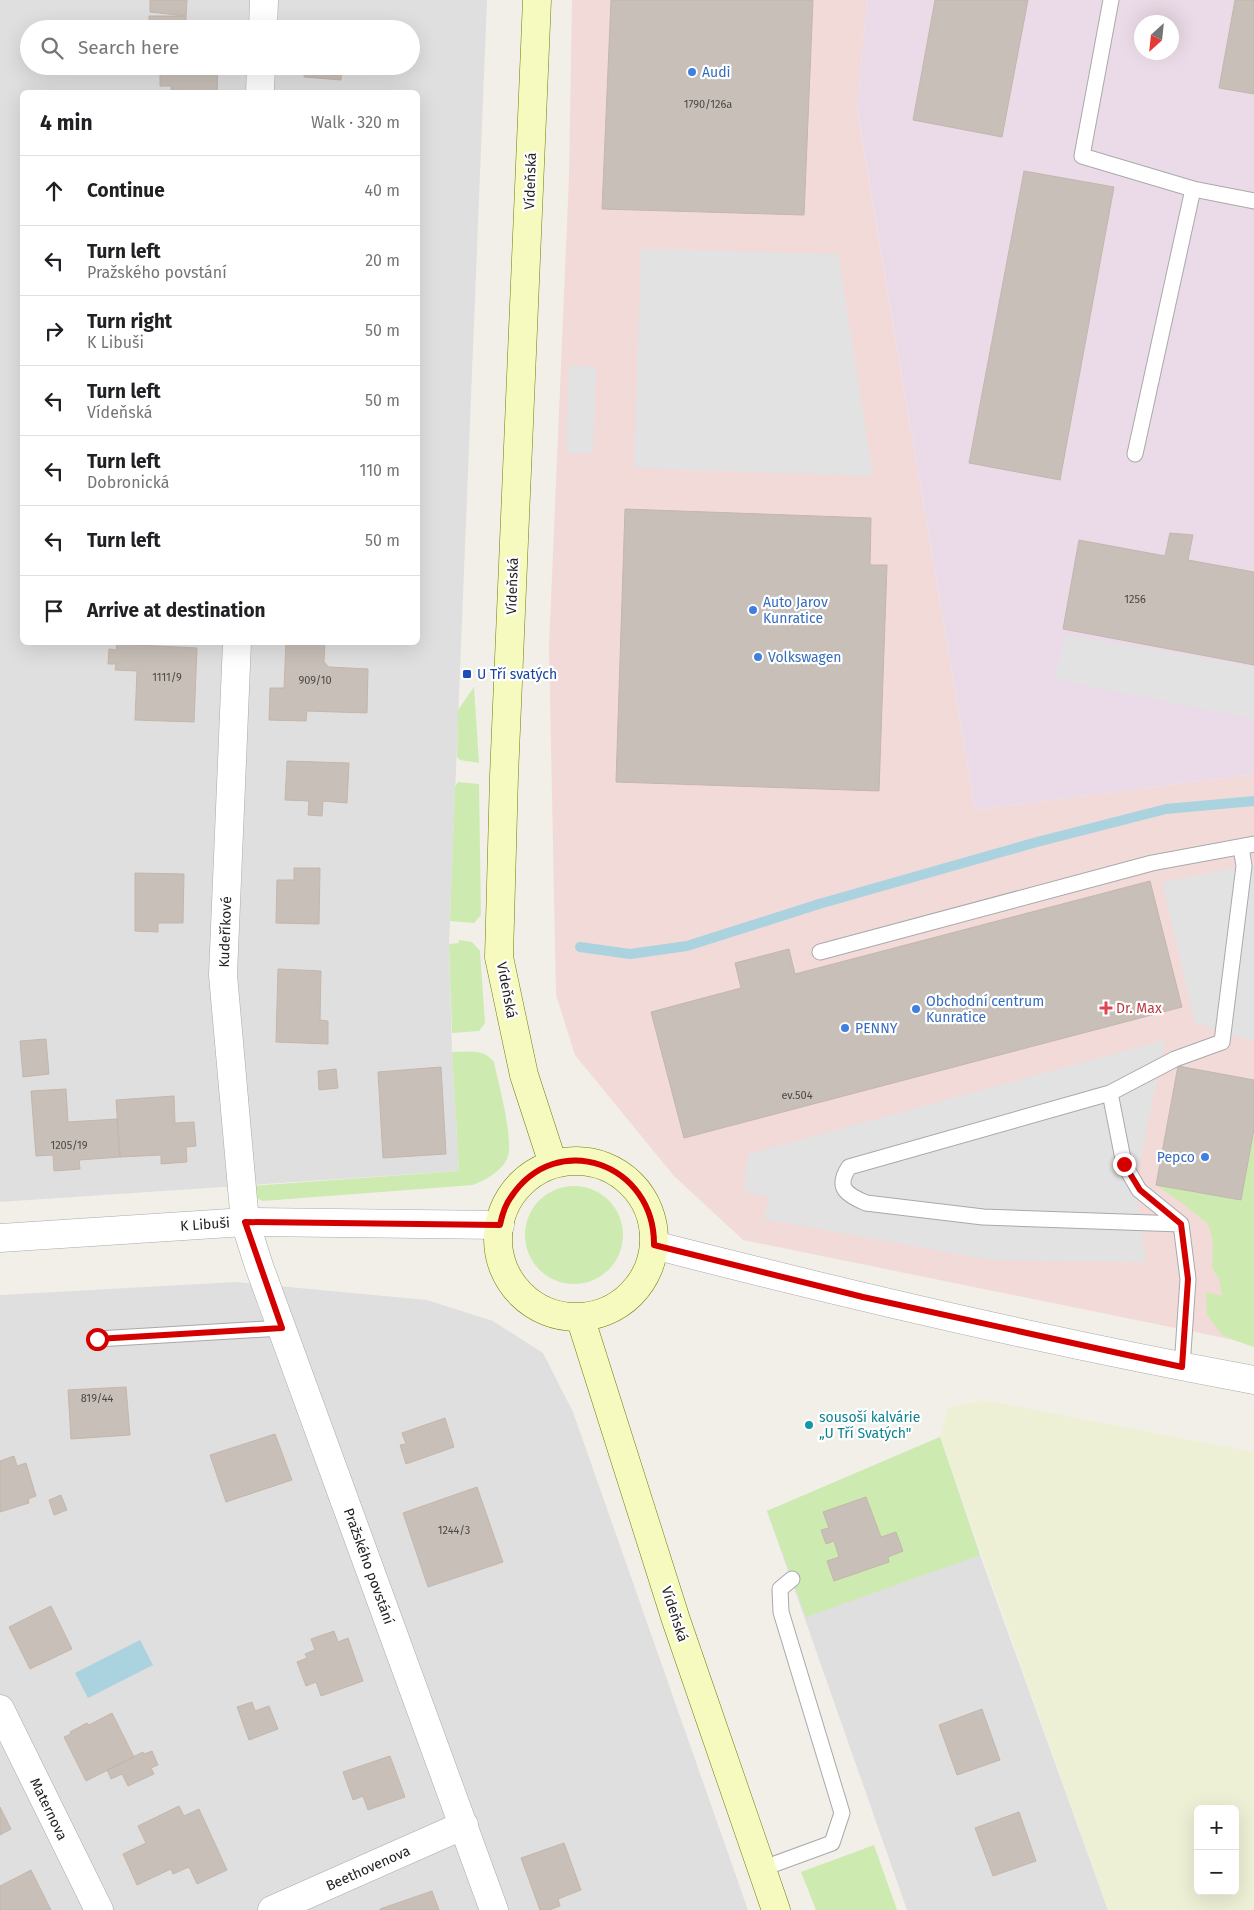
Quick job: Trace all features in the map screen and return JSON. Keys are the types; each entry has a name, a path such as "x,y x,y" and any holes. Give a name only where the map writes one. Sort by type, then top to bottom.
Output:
{"main road":[{"name":"Vídeňská","path":"537,0 504,776 499,957 524,1075 553,1164"},
{"path":"587,1161 612,1169 634,1186 645,1201 652,1218 654,1245 648,1271 632,1293 606,1311 580,1317 559,1315 546,1310 528,1300 514,1285 505,1269 500,1252 500,1225 504,1210 511,1196 529,1176 553,1164 587,1161"},
{"name":"Vídeňská","path":"580,1317 676,1620 776,1910"}],"street":[{"path":"263,20 264,0"},
{"path":"260,90 261,75"},
{"name":"Kudeříkové","path":"237,645 223,975 245,1222"},
{"name":"K Libuši","path":"0,1238 245,1222 500,1225"},
{"name":"Pražského povstání","path":"245,1222 494,1910"},
{"path":"654,1245 863,1297 1182,1367 1254,1380"},
{"name":"Maternova","path":"0,1709 99,1910"},
{"name":"Beethovenova","path":"272,1910 464,1825"}],"lane":[{"path":"1111,0 1082,156 1193,189 1254,201"},
{"path":"1135,454 1193,189"},
{"path":"820,952 1152,863 1248,846 1222,1042 1175,1059 1110,1092 848,1167 842,1177 843,1188 852,1197 866,1203 983,1217 1181,1224"},
{"path":"1110,1092 1124,1164 1140,1190 1181,1224 1188,1279 1182,1367"},
{"path":"97,1339 282,1328"},
{"path":"761,1869 832,1842 842,1813 780,1612 780,1589 792,1579"}],"shaded area":[{"path":"0,0 487,0 449,944 452,1052 459,1171 0,1202"},
{"path":"572,0 867,0 857,110 975,810 1254,774 1254,1347 1234,1340 743,1240 674,1176 575,1055 556,995 549,647 569,177"},
{"path":"867,0 1254,0 1254,774 975,810 857,109"},
{"path":"641,249 838,254 873,476 634,468"},
{"path":"569,365 596,367 593,453 566,453"},
{"path":"1066,635 1254,667 1254,719 1054,679"},
{"path":"1254,864 1254,1041 1195,1023 1162,882"},
{"path":"1165,1040 1135,1185 1146,1262 991,1260 764,1219 769,1197 744,1192 748,1154"},
{"path":"236,1282 427,1300 493,1321 543,1353 573,1412 748,1910 0,1910 0,1295"},
{"path":"940,1437 980,1555 1108,1910 907,1910 767,1511"}],"green space":[{"path":"474,687 479,763 460,760 457,757 458,710"},
{"path":"458,782 479,784 481,915 474,923 450,921 455,787"},
{"path":"459,940 472,942 480,951 485,1023 479,1031 452,1033 449,944 459,943"},
{"path":"470,1051 481,1053 494,1062 507,1126 509,1151 504,1164 492,1175 473,1185 263,1201 256,1198 252,1186 459,1171 452,1052"},
{"path":"1254,1129 1254,1347 1221,1334 1207,1314 1206,1292 1222,1296 1219,1278 1212,1268 1213,1242 1208,1224 1156,1185 1240,1200"},
{"path":"574,1186 593,1190 609,1200 619,1216 623,1235 619,1254 609,1270 593,1280 574,1284 555,1280 539,1270 529,1254 525,1235 529,1216 539,1200 555,1190"},
{"path":"983,1400 1254,1452 1254,1910 1108,1910 940,1437 948,1408"},
{"path":"940,1437 980,1555 806,1617 767,1511","holes":["866,1497 889,1561 835,1581 827,1561 839,1557 834,1541 826,1544 821,1531 829,1528 823,1512"]},
{"path":"874,1845 897,1910 816,1910 801,1872"}],"water":[{"path":"140,1640 153,1665 88,1698 75,1673"}],"building":[{"path":"150,0 187,0 186,16 150,12"},
{"path":"611,0 813,0 804,215 602,209"},
{"path":"935,0 1028,0 1002,137 913,120"},
{"path":"1235,0 1254,0 1254,94 1219,88"},
{"path":"149,16 186,16 186,20 149,20"},
{"path":"160,75 218,75 217,90 171,90 171,86 160,86"},
{"path":"304,75 341,75 341,80 304,77"},
{"path":"1024,171 1114,187 1060,480 969,463"},
{"name":"Auto Jarov Kunratice","path":"625,509 871,518 870,565 887,565 879,791 616,782"},
{"path":"1170,533 1193,535 1188,560 1254,572 1254,665 1063,629 1079,540 1165,556"},
{"path":"117,645 197,648 194,722 135,720 137,671 115,670 116,664 108,664 109,649 116,650"},
{"path":"286,645 325,645 324,662 329,667 368,669 367,713 307,711 306,721 269,720 270,688 284,688"},
{"path":"287,761 349,763 347,803 323,801 322,816 308,815 309,801 285,800"},
{"path":"294,868 320,868 319,924 276,923 277,880 294,880"},
{"path":"135,873 184,874 183,923 158,923 158,932 135,931"},
{"name":"Obchodní centrum Kunratice","path":"1150,881 1182,1007 684,1138 651,1012 741,988 735,963 789,949 795,974"},
{"path":"278,969 321,971 320,1020 328,1021 328,1044 276,1042"},
{"path":"46,1039 49,1074 23,1077 20,1041"},
{"name":"Pepco","path":"1178,1066 1254,1080 1254,1129 1241,1200 1156,1185"},
{"path":"441,1067 446,1154 383,1158 378,1072"},
{"path":"336,1069 338,1088 319,1090 318,1071"},
{"path":"66,1089 68,1122 117,1119 120,1157 79,1160 80,1169 54,1171 53,1155 36,1156 31,1091"},
{"path":"174,1096 175,1123 194,1122 196,1146 186,1147 187,1162 161,1164 161,1155 120,1157 116,1100"},
{"path":"126,1387 130,1435 71,1439 68,1390"},
{"path":"445,1418 454,1447 406,1464 400,1445 406,1444 402,1433"},
{"path":"275,1434 292,1480 226,1502 210,1455"},
{"path":"14,1456 17,1466 26,1463 36,1496 28,1499 29,1503 0,1512 0,1461"},
{"path":"477,1487 503,1562 428,1587 403,1513"},
{"path":"61,1495 67,1510 54,1515 49,1500"},
{"path":"866,1497 881,1537 896,1532 903,1551 888,1557 889,1562 834,1581 827,1561 839,1557 834,1541 826,1544 821,1530 829,1528 823,1512"},
{"path":"51,1606 72,1649 30,1669 9,1627"},
{"path":"334,1631 338,1642 348,1638 363,1681 321,1696 316,1682 306,1686 297,1662 307,1658 305,1654 315,1650 311,1639"},
{"path":"252,1702 255,1711 269,1706 278,1729 249,1740 237,1707"},
{"path":"982,1709 1000,1760 957,1775 939,1725"},
{"path":"112,1713 134,1757 86,1781 64,1737 87,1723 89,1725"},
{"path":"152,1751 158,1765 151,1768 154,1774 128,1786 122,1774 111,1779 107,1770 143,1752 144,1754"},
{"path":"390,1756 405,1797 368,1810 363,1796 353,1800 343,1772"},
{"path":"179,1806 184,1816 199,1809 227,1870 197,1884 189,1867 173,1874 171,1869 137,1885 123,1854 146,1843 138,1826"},
{"path":"0,1807 11,1829 0,1835"},
{"path":"1019,1812 1036,1861 993,1876 975,1828"},
{"path":"564,1843 581,1890 558,1899 560,1906 549,1910 540,1910 521,1858"},
{"path":"31,1870 51,1910 0,1910 0,1886"},
{"path":"432,1891 439,1910 380,1910 380,1909"}],"waterway":[{"path":"580,947 630,954 687,946 819,904 1037,842 1166,809 1254,801"}],"place":[{"name":"Audi","path":"692,72"},
{"name":"Auto Jarov Kunratice","path":"753,610"},
{"name":"Volkswagen","path":"758,657"},
{"name":"U Tří svatých","path":"467,674"},
{"name":"Dr. Max","path":"1106,1008"},
{"name":"Obchodní centrum Kunratice","path":"916,1009"},
{"name":"PENNY","path":"845,1028"},
{"name":"Pepco","path":"1205,1157"},
{"name":"sousoší kalvárie „U Tří Svatých\"","path":"809,1425"}],"route":[{"path":"97,1339 282,1328 245,1222 500,1225 504,1210 511,1196 529,1176 553,1164 587,1161 612,1169 634,1186 645,1201 652,1218 654,1245 863,1297 1182,1367 1188,1279 1181,1224 1140,1190 1124,1164"}]}
